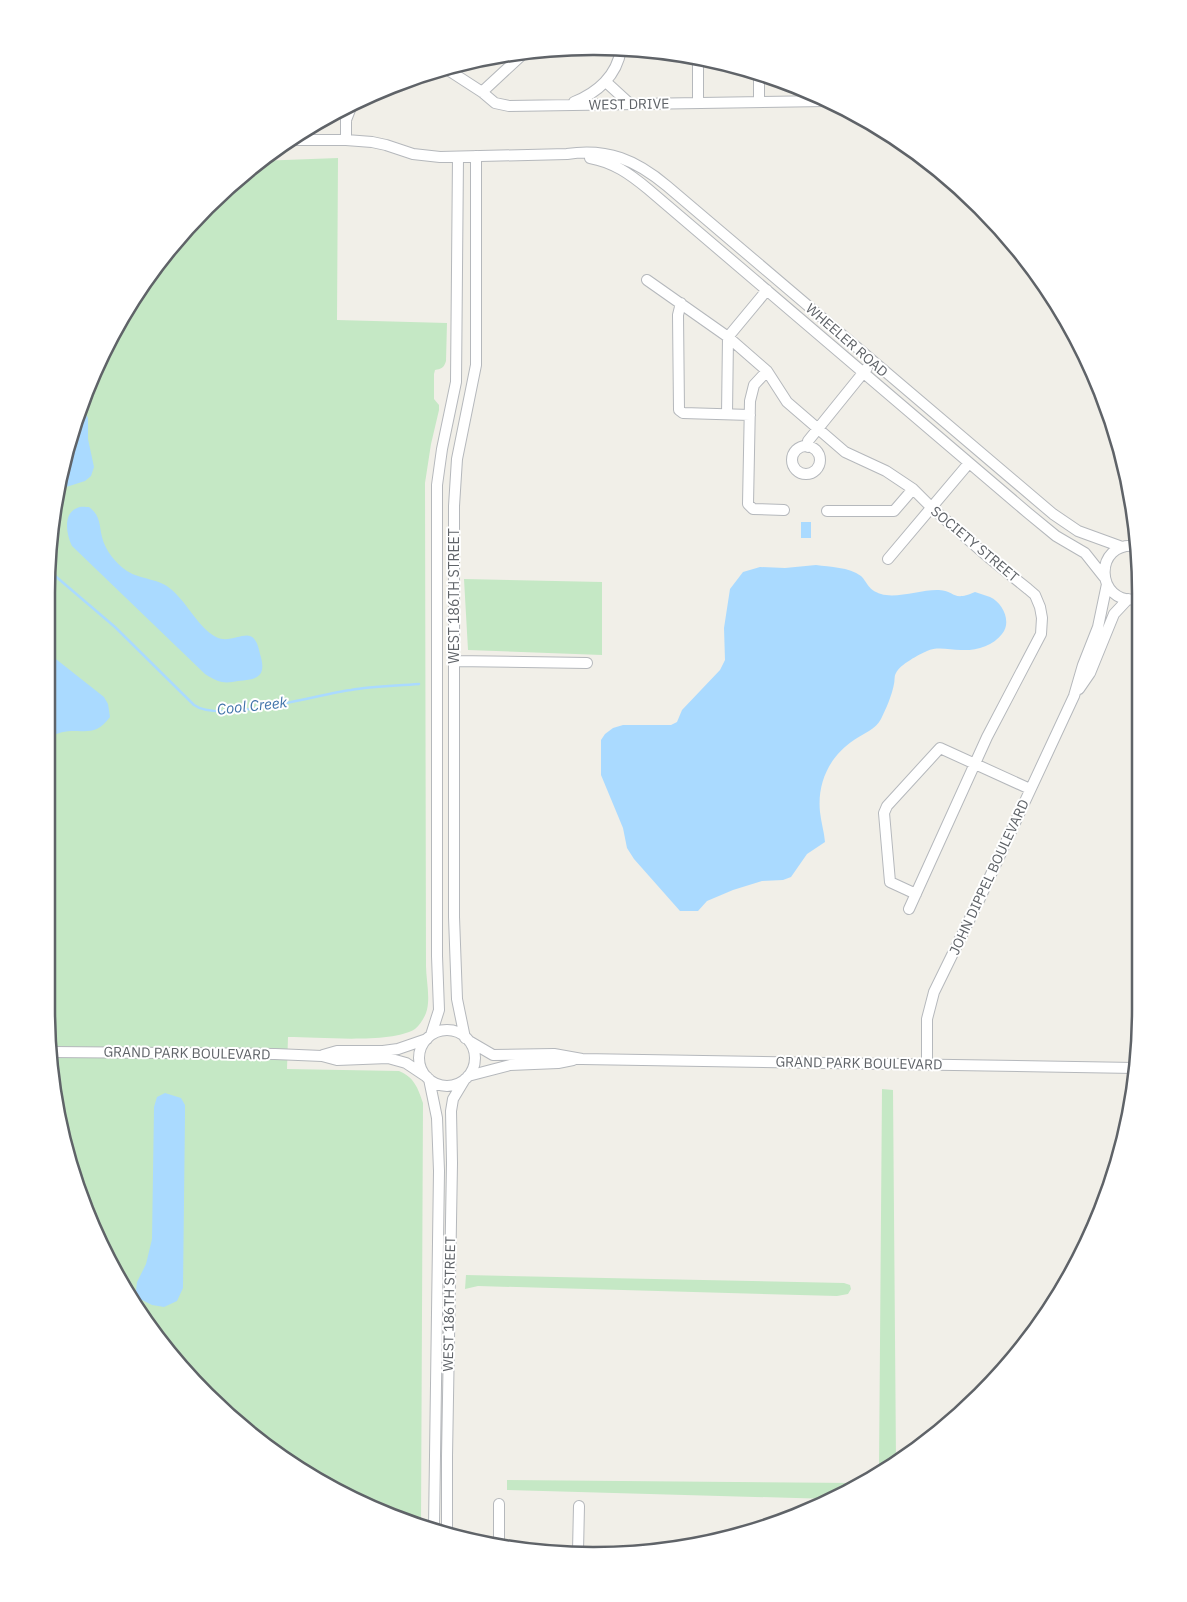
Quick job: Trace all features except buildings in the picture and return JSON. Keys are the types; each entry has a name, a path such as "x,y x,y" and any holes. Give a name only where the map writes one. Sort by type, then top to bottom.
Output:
{"street":[{"path":"568,105 589,95 606,82 619,56"},
{"path":"482,92 515,61"},
{"path":"698,65 698,103"},
{"name":"WEST DRIVE","path":"453,73 501,106 811,101"},
{"path":"759,81 759,102"},
{"path":"606,82 630,104"},
{"path":"346,140 346,120 348,115"},
{"name":"WHEELER ROAD","path":"303,140 346,140 386,145 420,155 454,157 582,152 606,154 630,161 649,171 1053,514 1078,531 1129,545"},
{"name":"WHEELER ROAD","path":"567,154 608,162 634,177 1056,536 1085,553 1114,594 1132,599"},
{"name":"WEST 186TH STREET","path":"467,1039 457,999 454,917 453,575 457,459 476,365 476,156"},
{"name":"WEST 186TH STREET","path":"429,1037 439,1010 437,956 437,486 456,373 454,157"},
{"name":"SOCIETY STREET","path":"647,280 728,336 767,372 787,402 846,452 886,471 913,489 986,556 1035,595 1040,607 1042,618 1041,634 986,737 909,909"},
{"path":"726,414 728,336 767,290"},
{"path":"681,303 678,315 679,406 681,412 750,414"},
{"path":"808,447 808,441 872,361"},
{"path":"767,372 754,385 751,394 748,500 749,506 753,510 784,510"},
{"path":"888,559 969,463"},
{"path":"827,511 894,511 913,489"},
{"name":"JOHN DIPPEL BOULEVARD","path":"927,1064 927,1019 934,992 1074,696 1083,665 1098,627 1105,581 1104,568 1107,559 1113,552 1130,546"},
{"path":"437,576 453,575"},
{"name":"JOHN DIPPEL BOULEVARD","path":"1074,696 1090,673 1114,614 1132,599"},
{"path":"454,661 587,663"},
{"path":"916,894 890,882 884,814 887,806 940,748 1030,789"},
{"path":"441,1031 452,1031 467,1039 475,1056 473,1066 467,1077 456,1084 445,1086 435,1083 428,1078 421,1068 419,1058 422,1047 429,1037 441,1031"},
{"name":"GRAND PARK BOULEVARD","path":"322,1056 337,1051 383,1051 398,1049 429,1037"},
{"name":"GRAND PARK BOULEVARD","path":"467,1039 493,1055 554,1054 582,1059 1128,1068"},
{"name":"GRAND PARK BOULEVARD","path":"57,1052 322,1056 337,1060 391,1059 406,1063 428,1078"},
{"name":"GRAND PARK BOULEVARD","path":"467,1077 510,1065 558,1063 582,1059"},
{"name":"WEST 186TH STREET","path":"447,1527 451,1111 453,1099 467,1077"},
{"name":"WEST 186TH STREET","path":"428,1078 437,1118 439,1171 434,1523"},
{"path":"499,1504 499,1539"},
{"path":"578,1547 579,1506"}],"green space":[{"path":"338,158 337,320 447,323 446,361 442,368 435,370 434,374 434,399 439,405 439,410 425,483 426,966 428,990 426,1013 415,1029 404,1034 389,1037 288,1037 287,1069 399,1071 408,1076 415,1084 423,1103 421,1518 387,1506 324,1475 266,1436 213,1389 166,1336 127,1278 96,1215 73,1148 65,1114 56,1044 56,558 65,488 73,454 96,387 127,324 146,294 189,238 238,189 274,160"},
{"path":"464,579 602,582 602,655 468,650"},
{"path":"882,1089 893,1090 896,1454 879,1465"},
{"path":"466,1275 844,1283 850,1285 851,1289 848,1294 837,1296 478,1286 465,1289"},
{"path":"507,1480 848,1483 816,1499 507,1490"}],"water":[{"path":"86,414 88,418 88,439 94,467 91,476 85,481 65,487 73,454"},
{"path":"78,507 89,507 98,517 106,547 115,561 123,568 132,574 167,586 178,596 198,621 216,637 227,639 248,636 255,640 262,661 261,672 256,678 226,682 218,681 205,674 72,546 67,531 69,515"},
{"path":"801,522 811,522 811,538 801,538"},
{"path":"816,565 839,568 856,573 873,590 881,594 902,595 939,590 958,596 975,592 988,596 999,604 1005,613 1005,629 994,642 978,649 939,648 931,650 910,660 898,670 885,711 879,723 846,746 838,754 827,771 823,780 820,801 820,816 825,842 807,854 791,877 783,880 762,881 733,890 707,901 698,911 680,911 634,859 627,848 623,828 601,775 601,740 613,728 623,725 671,725 677,722 682,710 720,670 725,660 724,628 730,589 743,572 760,567 785,568"},
{"path":"55,658 104,697 108,704 110,717 97,729 55,734"},
{"path":"165,1093 181,1098 185,1105 183,1288 177,1301 164,1307 152,1305 140,1299 136,1291 137,1282 146,1264 152,1239 154,1107 157,1097"}],"waterway":[{"name":"Cool Creek","path":"55,576 115,627 194,705 207,710 246,710 359,689 419,684"}]}
